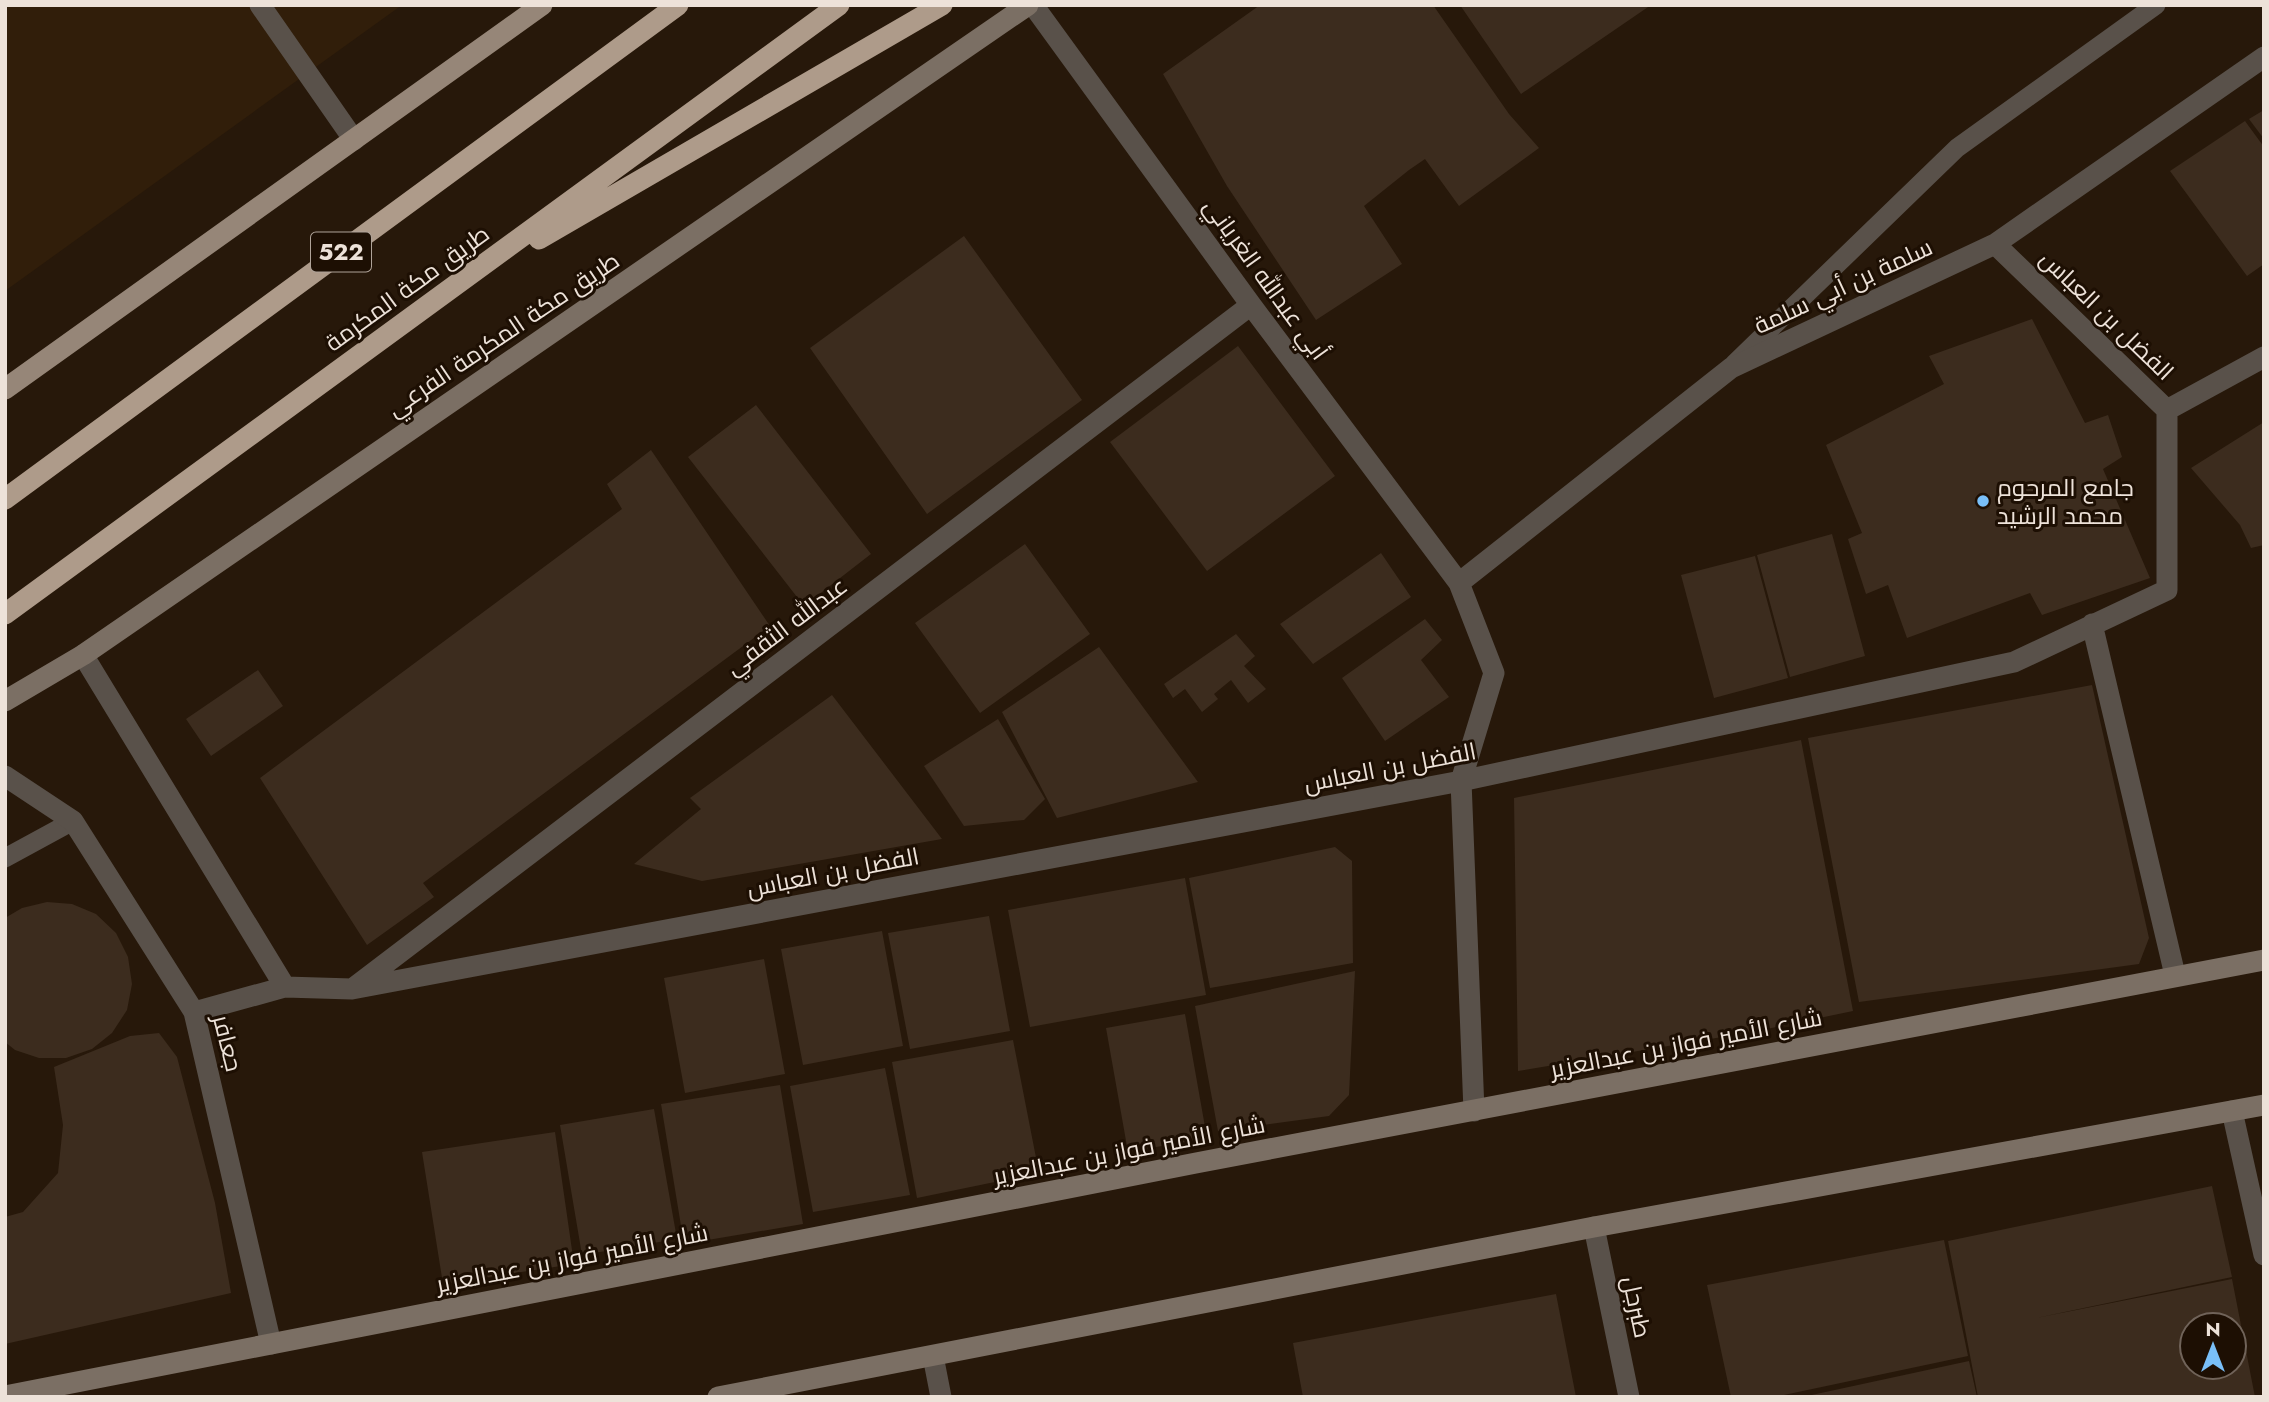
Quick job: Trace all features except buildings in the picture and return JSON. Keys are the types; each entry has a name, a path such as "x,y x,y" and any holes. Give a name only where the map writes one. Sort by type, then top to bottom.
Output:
{"highway":[{"name":"522","path":"5,499 678,5"},
{"name":"طريق مكة المكرمة","path":"5,614 839,5"},
{"path":"426,307 696,146 942,5"}],"main road":[{"path":"5,389 542,5"},
{"name":"طريق مكة المكرمة الفرعي","path":"5,701 83,654 1030,5"},
{"name":"شارع الأمير فواز بن عبدالعزير","path":"5,1396 2175,975 2264,960"},
{"path":"718,1397 1594,1227 2264,1105"}],"street":[{"path":"260,5 354,140"},
{"name":"أبي عبدالله الغرياني","path":"1030,5 1460,583 1494,673 1461,781 1474,1111"},
{"name":"سلمة بن أبي سلمة","path":"1460,583 1731,368 1995,244 2264,57"},
{"name":"الفضل بن العباس","path":"194,1012 285,987 352,989 1461,781 2014,662 2167,590 2167,410 1995,244"},
{"name":"عبدالله الثقفي","path":"352,989 1251,305"},
{"path":"2167,410 2264,357"},
{"path":"2092,624 2175,975"},
{"path":"83,654 285,987"},
{"name":"جعافر","path":"5,776 73,821 194,1012 271,1344"},
{"path":"2232,1111 2264,1255"},
{"name":"طبرجل","path":"1594,1227 1629,1397"},
{"path":"933,1356 941,1397"}],"lane":[{"path":"1731,368 1957,148 2156,5"},
{"path":"5,858 73,821"}],"shaded area":[{"path":"5,5 402,5 5,291"}],"place":[{"name":"جامع المرحوم محمد الرشيد","path":"1983,501"}]}
